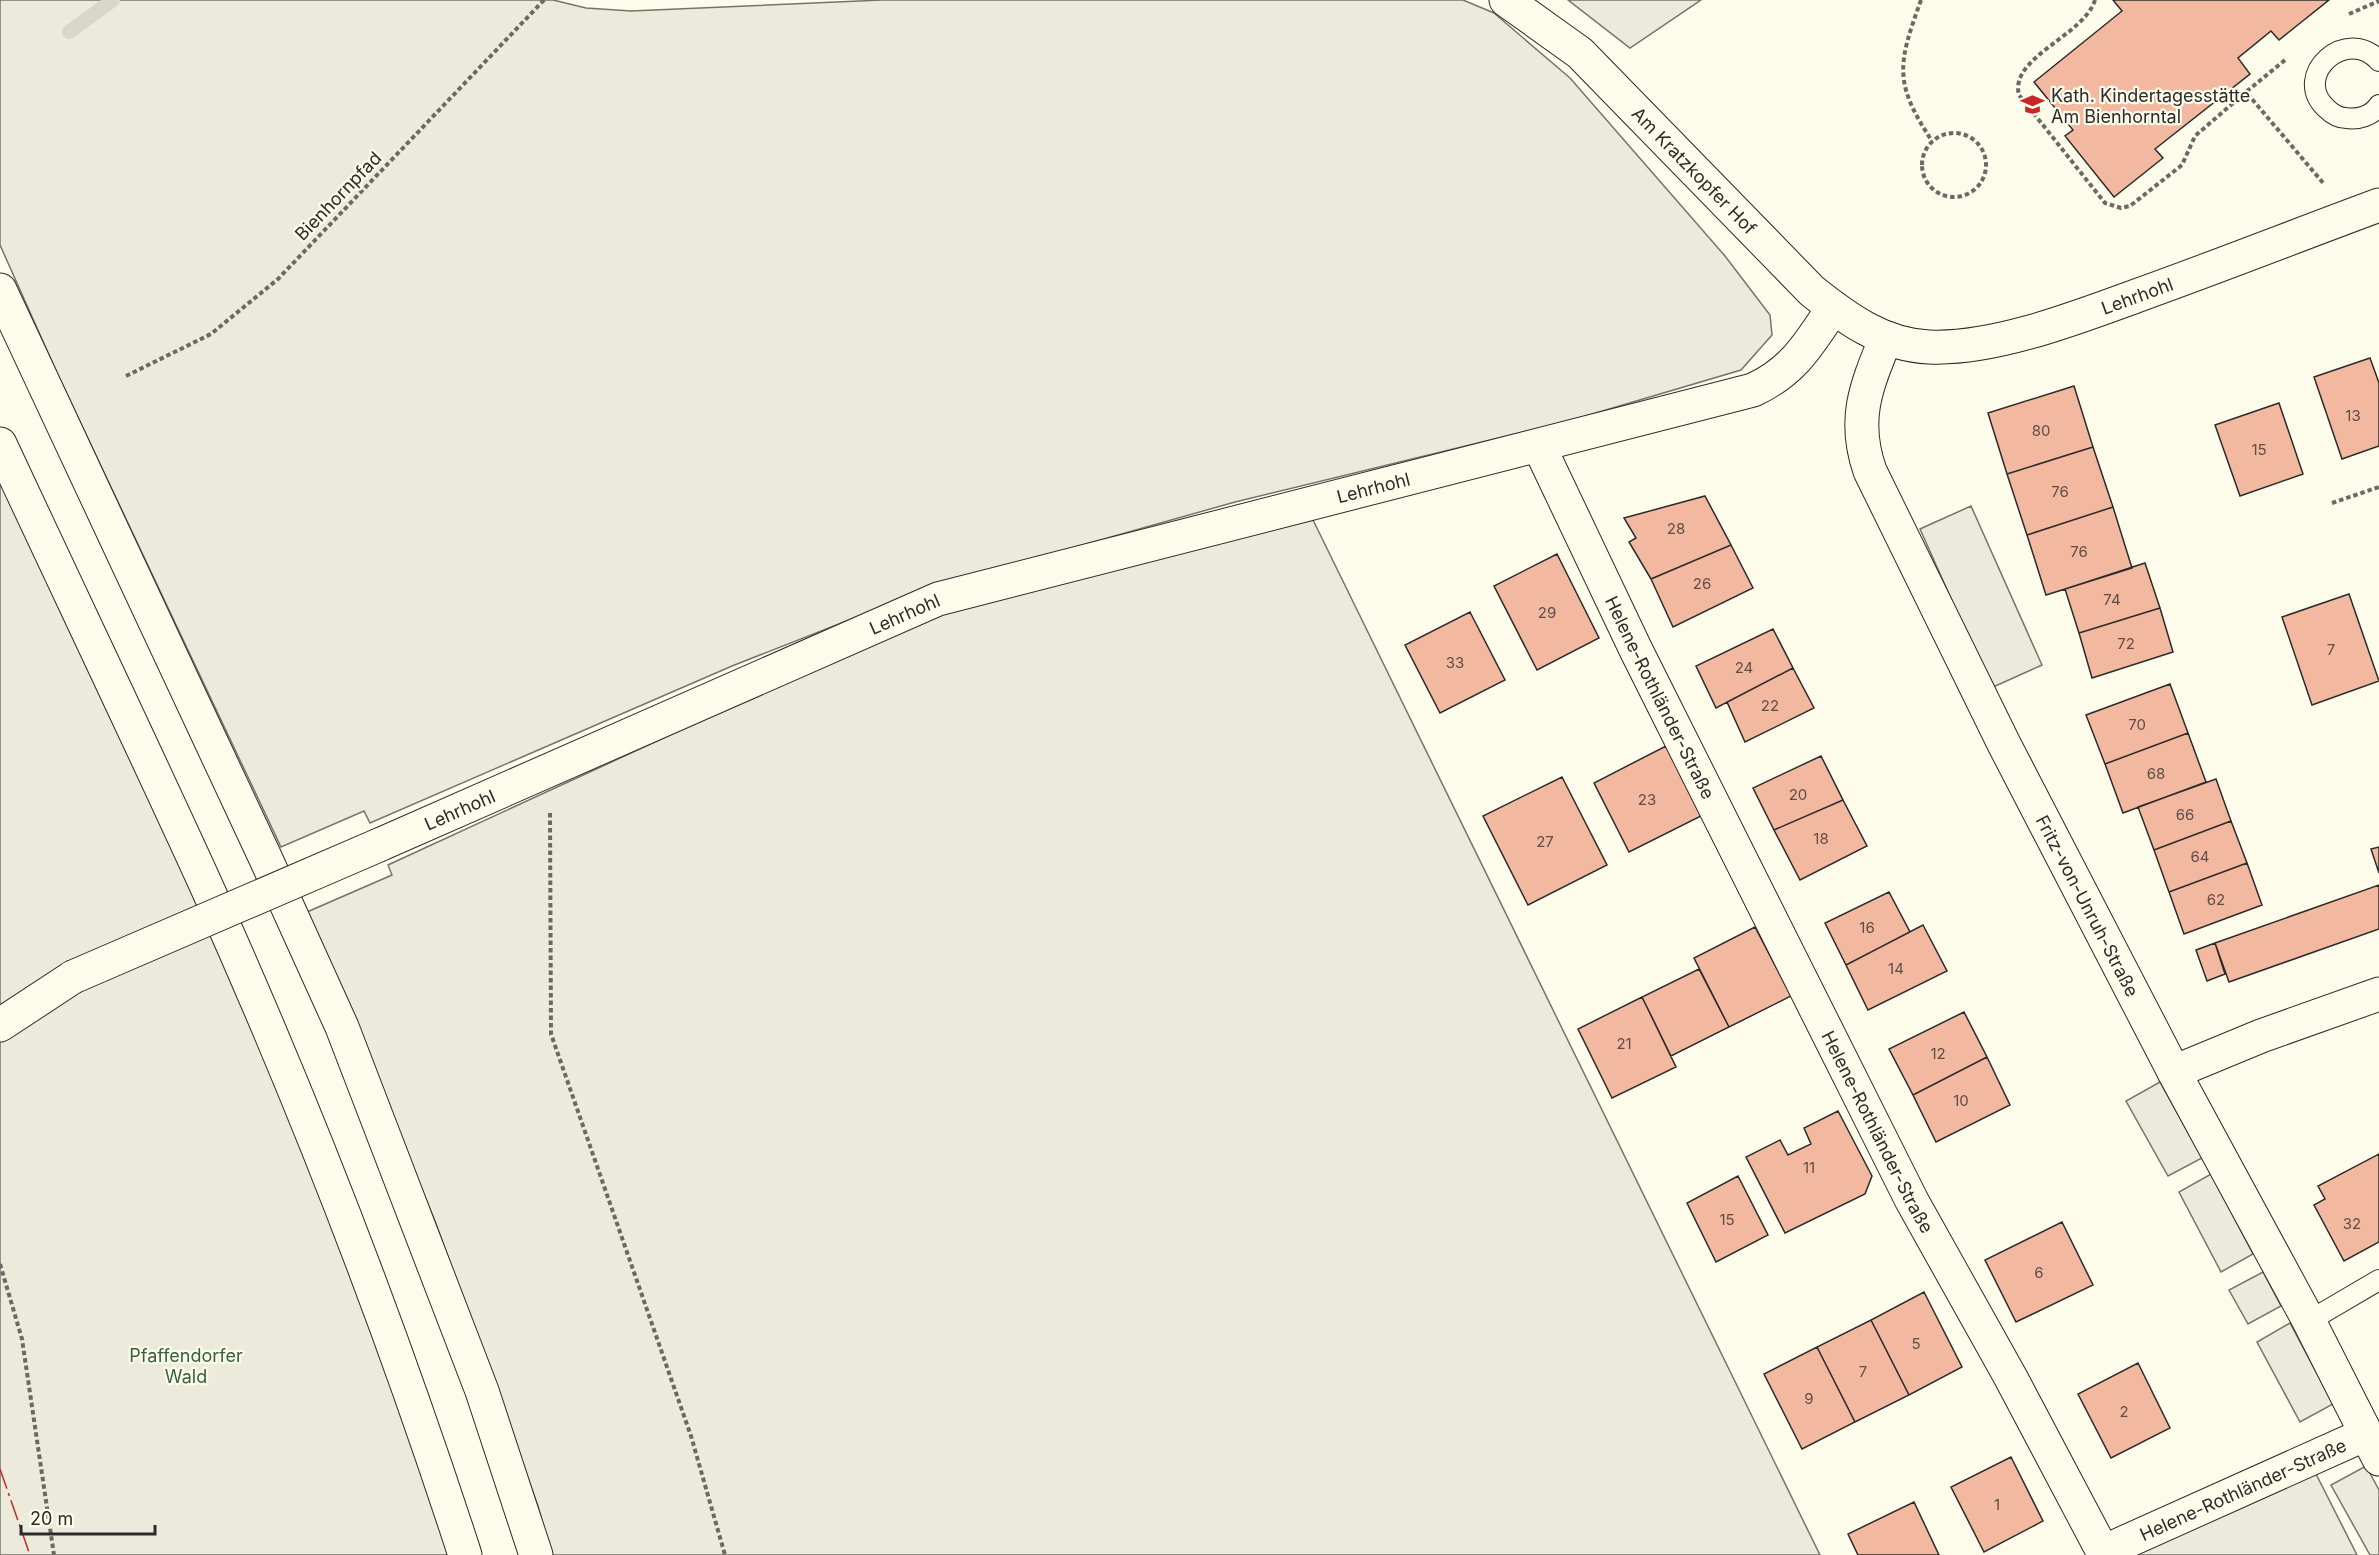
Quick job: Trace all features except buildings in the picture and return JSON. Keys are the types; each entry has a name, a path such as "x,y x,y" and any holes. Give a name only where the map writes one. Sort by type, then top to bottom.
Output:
{"main road":[{"name":"Am Kratzkopfer Hof","path":"1506,0 1580,53 1791,270 1833,308 1849,320 1886,338"},
{"name":"Lehrhohl","path":"1886,338 1928,347 1952,346 2010,336 2074,319 2379,205"},
{"path":"0,290 266,857 342,1027 482,1391 536,1555"},
{"name":"Lehrhohl","path":"0,1025 73,977 938,599 1753,390 1774,380 1802,353 1833,308"},
{"name":"Fritz-von-Unruh-Straße","path":"1886,338 1862,404 1862,446 1870,471 2004,744 2174,1072 2309,1321 2372,1447"},
{"path":"0,444 206,885 277,1052 417,1406 465,1555"},
{"name":"Helene-Rothländer-Straße","path":"1539,446 1636,650 1912,1201 2011,1378 2103,1552 2372,1447"},
{"path":"2174,1072 2261,1036 2379,994"}],"lane":[{"path":"2379,61 2365,50 2343,49 2324,61 2315,81 2322,104 2342,118 2354,119 2366,116 2379,105"},
{"path":"2309,1321 2379,1280"}],"path":[{"name":"Bienhornpfad","path":"126,376 211,334 278,279 544,0"},
{"path":"1921,0 1904,48 1902,81 1915,116 1932,141"},
{"path":"2095,0 2089,16 2023,69 2016,85 2019,95 2105,203 2121,208 2130,206 2182,165 2195,136 2246,92"},
{"path":"1960,133 1978,143 1986,161 1982,181 1966,195 1944,195 1926,182 1922,160 1932,141 1940,135 1960,133"},
{"path":"2332,503 2379,487"},
{"path":"550,768 550,1034 691,1436 725,1555"},
{"path":"0,1264 21,1339 54,1555"}],"green space":[{"path":"0,0 553,0 586,8 631,11 882,0 1463,0 1494,13 1570,78 1725,256 1770,315 1772,335 1741,370 1572,420 1235,502 930,588 732,666 370,823 364,811 281,847 58,375 0,245"},
{"path":"1568,0 1701,0 1630,48"},
{"name":"Pfaffendorfer Wald","path":"0,471 192,883 263,1049 393,1386 454,1555 0,1555"},
{"path":"1313,520 1820,1555 551,1555 538,1506 435,1221 307,912 392,875 388,865 937,612"},
{"path":"2314,1470 2357,1555 2119,1555"}],"shaded area":[{"path":"1971,506 2042,665 1991,688 1920,529"},
{"path":"2160,1082 2202,1158 2168,1176 2126,1101"},
{"path":"2211,1174 2253,1254 2221,1272 2179,1192"},
{"path":"2263,1272 2281,1306 2248,1324 2229,1290"},
{"path":"2290,1323 2333,1404 2300,1422 2257,1342"},
{"path":"2366,1466 2379,1490 2379,1555 2370,1555 2331,1485"}],"waterway":[{"path":"69,32 113,0"}],"power":[{"path":"0,1469 30,1555"}],"place":[{"name":"Kath. Kindertagesstätte Am Bienhorntal","path":"2033,105"}]}
